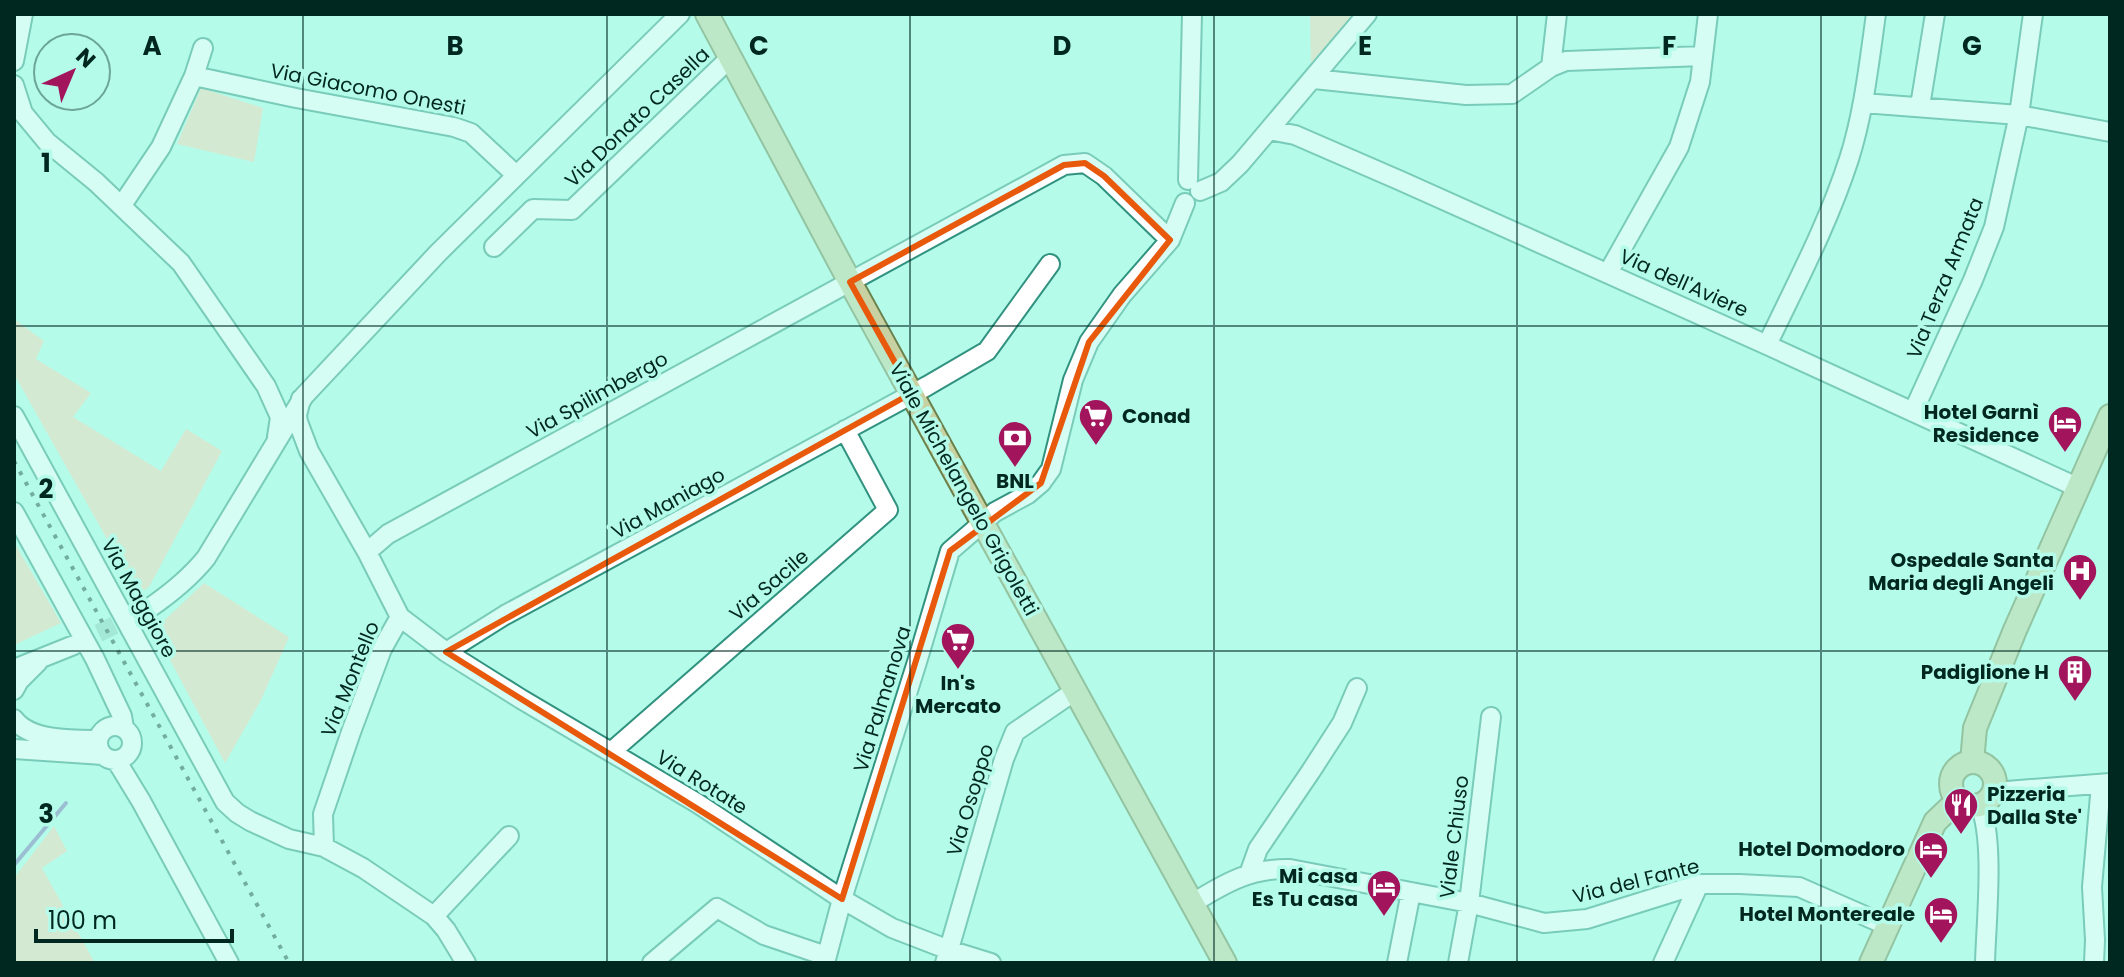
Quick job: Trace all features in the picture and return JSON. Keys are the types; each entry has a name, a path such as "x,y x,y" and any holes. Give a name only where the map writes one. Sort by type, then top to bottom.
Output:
{"main road":[{"name":"Viale Michelangelo Grigoletti","path":"707,14 850,282 1225,963"},
{"path":"1972,762 1975,728 2110,416"},
{"path":"1871,963 1935,822 1977,799 1995,784 1991,771 1972,762 1958,767 1951,780 1953,794 1977,799"}],"street":[{"path":"14,61 23,14"},
{"path":"148,609 190,578 206,558 301,399 438,253 680,14"},
{"path":"1192,14 1194,186 1221,182 1240,164 1367,14"},
{"path":"1551,67 1557,14"},
{"path":"1608,273 1679,147 1700,82 1708,14"},
{"path":"1767,345 1826,221 1849,158 1863,103 1876,14"},
{"path":"1920,106 1935,14"},
{"name":"Via Terza Armata","path":"1913,412 1994,227 2019,115 2033,14"},
{"path":"122,205 161,147 194,76 203,48"},
{"path":"1314,79 1466,95 1512,94 1551,67 1566,61 1703,56"},
{"name":"Via Donato Casella","path":"494,247 533,209 572,210 730,58"},
{"name":"Via Giacomo Onesti","path":"194,76 454,127 471,133 516,175"},
{"path":"14,85 18,110 47,142 122,205 181,263 266,386 280,417 276,440"},
{"path":"1863,103 2019,115 2110,132"},
{"name":"Via dell'Aviere","path":"1269,130 1295,135 1608,273 2077,489"},
{"name":"Via Spilimbergo","path":"367,552 388,534 1064,165 1085,163 1104,176 1170,240"},
{"name":"Via Palmanova","path":"826,960 950,551 995,512 1028,494 1051,469 1073,380 1089,342 1122,295 1170,240 1185,203 1179,199 1177,192 1181,183 1194,186"},
{"name":"Via Maniago","path":"446,652 505,615 987,351 1050,264"},
{"path":"266,386 283,399 301,399"},
{"name":"Via Montello","path":"301,399 297,415 309,451 400,617 382,649 332,786 323,814 324,847"},
{"name":"Via Maggiore","path":"14,416 225,802 250,821 289,839 324,847"},
{"name":"Via Sacile","path":"611,752 888,510 845,430"},
{"path":"276,440 298,443 309,451"},
{"path":"14,512 95,659 122,716 124,728 132,739 141,801"},
{"name":"Via Rotate","path":"400,617 446,652 697,803 842,899 947,957 991,963"},
{"path":"14,677 74,645"},
{"path":"14,669 38,662"},
{"path":"14,690 38,662"},
{"path":"1249,874 1258,849 1334,735 1357,688"},
{"name":"Via Osoppo","path":"947,957 1004,759 1015,732 1075,691"},
{"name":"Viale Chiuso","path":"1458,963 1469,903 1491,717"},
{"path":"14,719 36,734 125,757 132,749"},
{"path":"124,728 108,727 103,730 106,752 141,801 229,962"},
{"path":"14,749 106,752"},
{"path":"1985,963 1988,866 1984,816 1977,799 2105,783 2092,887 2094,963"},
{"path":"434,916 509,836"},
{"path":"324,847 363,868 434,916 466,963"},
{"name":"Via del Fante","path":"1193,903 1249,874 1268,869 1290,869 1469,903 1544,923 1587,919 1699,884 1799,887 1888,926"},
{"path":"1663,963 1699,884"},
{"path":"1397,963 1411,892"},
{"path":"652,963 717,908 764,935 826,960"}],"highlighted area":[{"path":"1085,163 1104,176 1170,240 1089,342 1041,483 950,551 842,899 446,652 912,393 850,282 1064,165"}],"shaded area":[{"path":"1310,14 1354,14 1311,69"},
{"path":"201,88 263,108 254,162 177,144"},
{"path":"14,319 44,341 36,359 91,393 73,417 161,471 186,429 222,451 149,587 138,594 14,374"},
{"path":"14,542 61,623 14,645"},
{"path":"204,583 289,637 261,700 225,763 154,630"},
{"path":"54,826 67,851 42,868 95,963 14,963 14,878"}],"waterway":[{"path":"14,865 66,803"}],"tunnel":[{"path":"74,645 148,609"}],"railway":[{"path":"14,461 289,963"}],"place":[{"name":"Conad","path":"1096,447"},
{"name":"Hotel Garnì Residence","path":"2065,454"},
{"name":"BNL","path":"1015,469"},
{"name":"Ospedale Santa Maria degli Angeli","path":"2080,602"},
{"name":"In's Mercato","path":"958,671"},
{"name":"Padiglione H","path":"2075,703"},
{"name":"Pizzeria Dalla Ste'","path":"1961,836"},
{"name":"Hotel Domodoro","path":"1931,880"},
{"name":"Mi casa Es Tu casa","path":"1384,918"},
{"name":"Hotel Montereale","path":"1941,945"}]}
